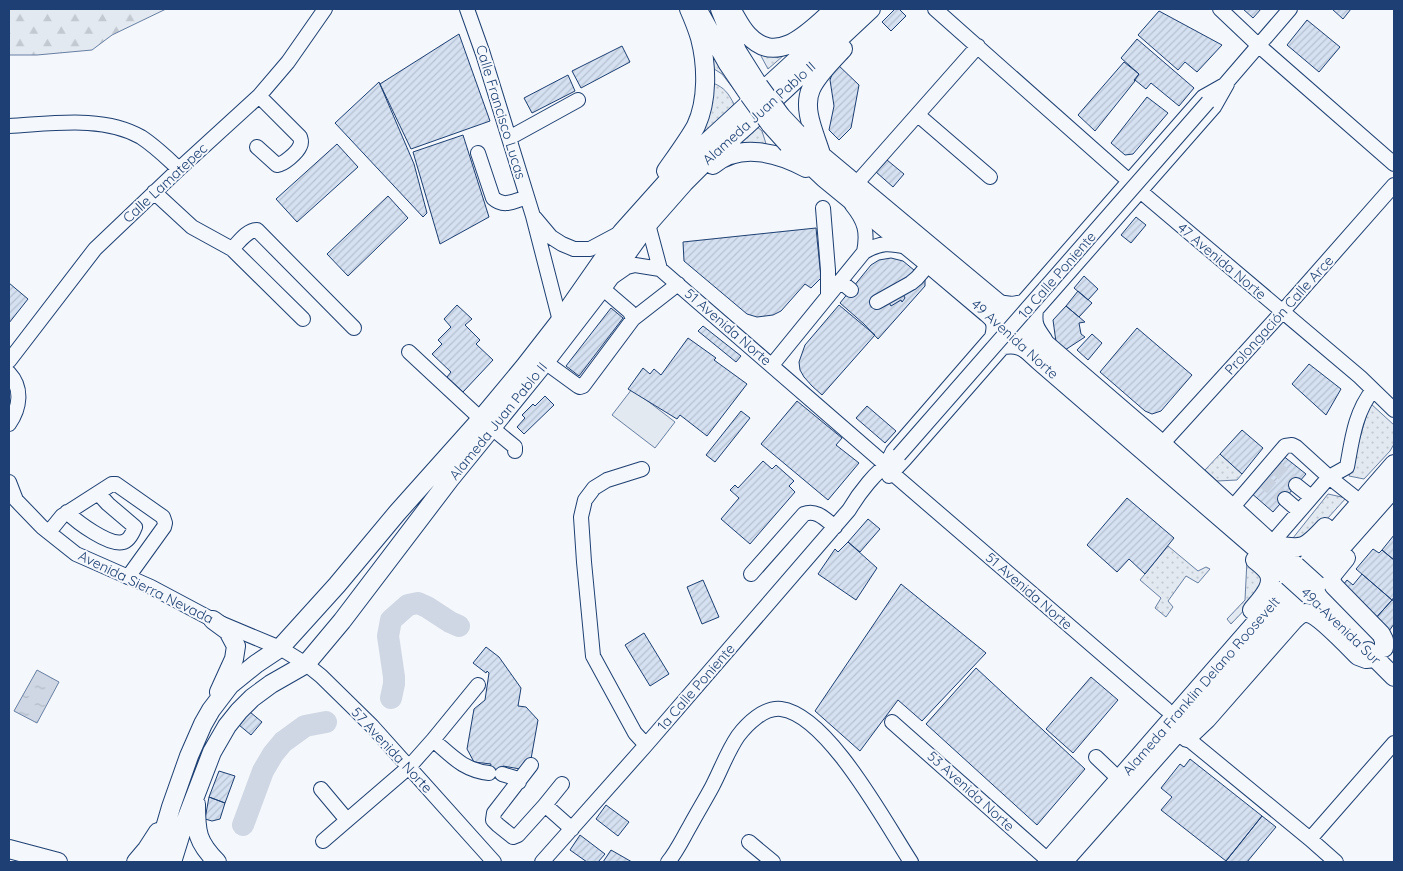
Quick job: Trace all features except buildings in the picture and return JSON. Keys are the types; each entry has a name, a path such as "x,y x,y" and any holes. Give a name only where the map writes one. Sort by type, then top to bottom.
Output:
{"main road":[{"path":"622,232 696,126 705,84 704,62 700,38 690,9"},
{"path":"696,9 721,35"},
{"path":"720,9 721,35"},
{"path":"731,9 746,34 753,40 770,48 779,48 799,40 834,9"},
{"name":"Alameda Juan Pablo II","path":"172,862 212,752 238,711 271,684 306,664 342,621 412,529 525,366 560,321 622,232 682,165 852,9"},
{"name":"Alameda Juan Pablo II","path":"155,862 171,807 189,756 211,710 230,685 280,648 337,585 397,513 546,362 648,224 684,183 704,162 754,119 871,9"},
{"path":"822,156 809,117 810,90 819,76 879,9"},
{"name":"49 Avenida Norte","path":"721,35 738,51 754,90 781,116 792,139 824,178 849,189 992,308 1292,571"},
{"name":"49 Avenida Norte","path":"792,139 822,156 849,189 909,247 924,269 992,308"},
{"path":"648,224 720,160 732,154 748,152 770,154 791,161 824,178"},
{"name":"49 Avenida Norte","path":"1045,354 1162,444 1227,513 1275,539 1292,571"},
{"path":"1275,539 1296,548 1307,545 1394,452"},
{"name":"Alameda Franklin Delano Roosevelt","path":"1053,862 1121,777 1394,464"},
{"name":"Alameda Franklin Delano Roosevelt","path":"1053,862 1155,758 1394,488"},
{"path":"1155,758 1171,752 1207,719 1293,621 1303,613 1308,612 1316,616 1358,656 1366,658 1384,655 1384,640 1381,634 1334,586 1332,580 1333,574 1344,560 1394,503"},
{"path":"1121,777 1150,728 1264,596 1268,588 1269,572 1228,535 1227,513"},
{"name":"49a Avenida Sur","path":"1292,571 1384,655 1394,677"},
{"path":"211,710 234,659 236,646 228,631 213,620"},
{"path":"196,795 196,824 199,836 205,850 217,862"},
{"path":"136,862 157,834 171,807"},
{"path":"9,849 58,862"},
{"path":"9,859 18,862"}],"street":[{"name":"Calle Lamatepec","path":"9,361 95,249 259,96 288,62 325,9"},
{"name":"Calle Francisco Lucas","path":"467,9 483,54 533,216 560,321"},
{"path":"935,9 1129,181"},
{"path":"1220,9 1258,45 1394,164"},
{"name":"1a Calle Poniente","path":"889,469 899,455 1208,102 1227,84 1290,9"},
{"path":"772,365 828,296 845,283 864,252 865,228 849,189 978,46"},
{"name":"1a Calle Poniente","path":"992,308 1023,302 1203,97 1227,84"},
{"name":"1a Calle Poniente","path":"1045,354 1036,326 1036,310 1214,107 1227,84"},
{"path":"257,147 277,165 280,165 297,150 302,142 300,137 259,96"},
{"path":"509,138 578,100"},
{"path":"918,114 990,178"},
{"path":"9,126 89,122 124,129 156,147 179,169"},
{"path":"478,153 493,198 499,203 506,204 527,197"},
{"name":"Prolongación Calle Arce","path":"1162,444 1394,185"},
{"name":"47 Avenida Norte","path":"1140,191 1283,311 1374,390 1394,410"},
{"path":"154,192 192,227 232,249 303,320"},
{"path":"823,208 828,296"},
{"name":"Calle Francisco Lucas","path":"533,216 551,237 574,249 590,249 622,232"},
{"path":"633,319 630,312 604,285 627,267 635,265 660,269 648,224"},
{"path":"1089,228 1100,237"},
{"path":"232,249 248,233 252,230 257,230 354,328"},
{"path":"864,252 882,244 909,247"},
{"name":"51 Avenida Norte","path":"660,269 1166,709"},
{"path":"877,302 911,283 924,269"},
{"path":"828,270 829,274 845,283"},
{"path":"546,362 578,386 583,386 633,319 678,284"},
{"path":"1023,302 1023,310 1028,314 1032,314 1036,310"},
{"path":"992,308 994,324 992,338"},
{"path":"992,338 997,334 1006,341 1004,347 1019,347 1045,354"},
{"name":"1a Calle Poniente","path":"889,469 894,450 992,338"},
{"name":"1a Calle Poniente","path":"542,862 835,527 856,498 889,469 1004,347"},
{"path":"409,352 486,424 515,447 515,451"},
{"path":"9,372 16,384 19,394 19,405 9,424"},
{"path":"1275,539 1328,476 1347,467 1358,416 1366,399 1374,390"},
{"path":"1227,513 1260,478 1285,446 1292,445 1353,496"},
{"path":"642,469 607,480 594,488 586,500 581,517 593,656 635,733 646,745"},
{"name":"Avenida Sierra Nevada","path":"9,482 12,501 76,554 151,587 213,620 280,648"},
{"path":"49,532 67,512 112,484 116,484 164,520 164,527 128,577"},
{"path":"1296,485 1311,497"},
{"path":"67,512 91,531 117,542 125,542 135,527 98,493"},
{"path":"1285,499 1299,511"},
{"path":"751,574 804,514 815,512 835,527"},
{"name":"57 Avenida Norte","path":"280,648 321,676 372,726 494,862"},
{"path":"324,841 409,767 478,685"},
{"path":"668,862 712,787 725,757 738,736 752,721 764,713 779,708 791,711 807,721 823,735 847,763 911,862"},
{"name":"53 Avenida Norte","path":"892,722 1053,862"},
{"path":"1187,738 1336,862"},
{"path":"433,740 452,758 470,769 515,778 519,782"},
{"path":"1310,839 1394,742"},
{"path":"1096,757 1121,777"},
{"path":"532,765 494,813 493,820 513,836 518,835 546,805 562,784"},
{"path":"320,789 347,820"},
{"path":"546,805 572,829"},
{"path":"750,842 773,862"}],"green space":[{"path":"9,9 166,9 112,35 92,50 37,55 9,55"},
{"path":"711,46 739,96 722,74 711,67"},
{"path":"791,49 768,69 761,56 765,52"},
{"path":"713,83 726,91 734,104 688,150"},
{"path":"754,124 762,131 767,147 727,147"},
{"path":"632,389 675,422 655,448 612,415"},
{"path":"1370,403 1394,425 1394,444 1390,451 1364,479 1349,476"},
{"path":"1220,454 1242,474 1237,480 1217,481 1205,470"},
{"path":"1328,494 1346,498 1308,540 1289,543"},
{"path":"1168,546 1198,571 1206,567 1210,569 1198,583 1186,576 1168,601 1173,607 1166,617 1155,608 1161,598 1140,580"},
{"path":"1247,560 1263,578 1252,602 1231,624 1227,619 1245,600"}],"water":[{"path":"37,670 59,682 37,723 14,711"}],"waterway":[{"path":"391,698 394,684 388,636 391,620 408,605 418,603 459,626"},
{"path":"243,825 263,771 273,754 283,742 305,726 326,722"}],"tunnel":[{"path":"1273,465 1296,485"},
{"path":"1261,479 1285,499"}]}
